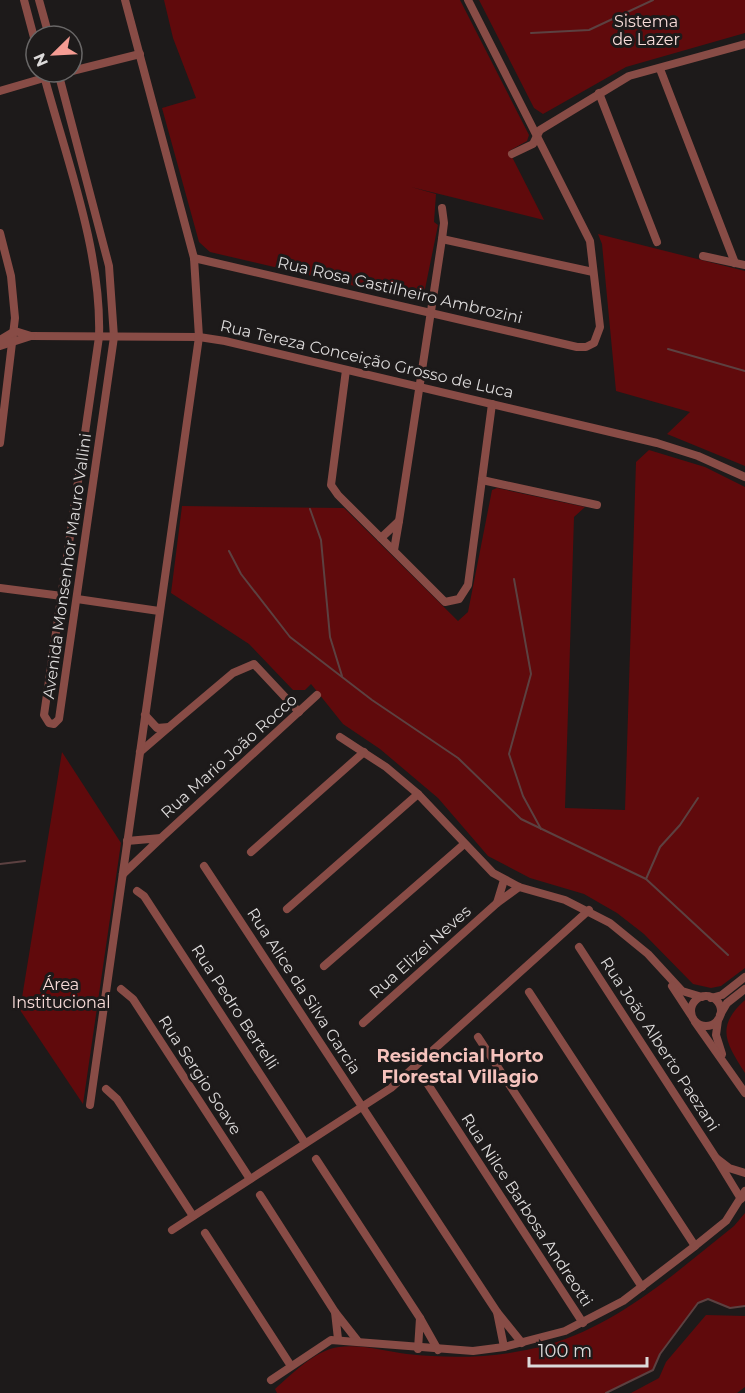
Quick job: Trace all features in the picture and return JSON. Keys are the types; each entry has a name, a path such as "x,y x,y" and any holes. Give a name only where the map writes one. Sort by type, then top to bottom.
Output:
{"street":[{"path":"24,0 30,24"},
{"path":"39,0 46,24"},
{"path":"90,1105 199,337 194,258 126,0"},
{"path":"442,239 593,272 590,242 468,0"},
{"path":"512,154 533,144 540,130 629,76 745,44"},
{"path":"84,69 140,54"},
{"path":"660,69 735,263"},
{"path":"0,91 24,82"},
{"name":"Avenida Monsenhor Mauro Vallini","path":"46,84 94,266 100,312 99,337 44,715 49,723 54,724 59,719 114,337 109,266 62,84"},
{"path":"599,93 657,242"},
{"path":"394,550 442,239 444,223 441,208"},
{"path":"0,233 2,253 14,294 15,331 0,442"},
{"path":"703,256 745,265"},
{"name":"Rua Rosa Castilheiro Ambrozini","path":"194,258 577,347 586,347 598,340 600,327 593,272"},
{"path":"0,340 15,331"},
{"name":"Rua Tereza Conceição Grosso de Luca","path":"15,331 31,336 199,337 225,341 420,385 657,443 698,456 745,477"},
{"name":"Rua Tereza Conceição Grosso de Luca","path":"0,348 31,336"},
{"name":"Rua Tereza Conceição Grosso de Luca","path":"0,348 12,356"},
{"path":"346,370 331,485 338,495 440,599 449,603 459,599 468,585 492,404"},
{"path":"482,480 597,505"},
{"path":"381,538 399,521"},
{"path":"0,588 62,596"},
{"path":"77,599 159,611"},
{"path":"140,752 233,673 254,664 299,712"},
{"name":"Rua Mario João Rocco","path":"122,875 317,695"},
{"path":"145,715 158,728"},
{"path":"143,729 169,727"},
{"path":"340,738 364,752 417,794 482,864 504,880 589,910 638,944 686,993 706,997 718,1003 717,1041 729,1068"},
{"path":"251,852 364,752"},
{"path":"287,909 417,794"},
{"name":"Rua Mario João Rocco","path":"126,845 161,838"},
{"path":"126,845 134,855 148,849"},
{"path":"324,966 463,845"},
{"name":"Rua Alice da Silva Garcia","path":"204,866 497,1312 522,1343"},
{"path":"497,903 504,880"},
{"name":"Rua Elizei Neves","path":"363,1023 497,903 519,887"},
{"name":"Rua Pedro Bertelli","path":"136,891 144,896 151,905 305,1143"},
{"path":"172,1230 391,1088 589,910"},
{"name":"Rua João Alberto Paezani","path":"579,947 716,1158 743,1195"},
{"path":"664,972 693,1019 745,1093"},
{"path":"693,1019 692,1005 706,997 722,995 745,977"},
{"name":"Rua Sergio Soave","path":"121,989 133,999 250,1179"},
{"path":"693,1019 705,1026 719,1017 727,1003 745,989"},
{"path":"529,992 695,1246"},
{"path":"478,1037 642,1287"},
{"name":"Rua Nilce Barbosa Andreotti","path":"427,1083 583,1323"},
{"path":"106,1089 117,1099 193,1216"},
{"name":"Rua João Alberto Paezani","path":"716,1158 729,1168 745,1173"},
{"path":"316,1159 420,1318 438,1350"},
{"path":"260,1195 336,1312 357,1340"},
{"path":"271,1380 326,1342 338,1339 418,1349 473,1351 522,1343 583,1323 623,1301 695,1246 726,1221 743,1195"},
{"path":"205,1233 291,1366"},
{"path":"336,1312 338,1339"},
{"name":"Rua Alice da Silva Garcia","path":"497,1312 504,1347"},
{"path":"418,1349 420,1318"}],"green space":[{"path":"164,0 460,0 529,135 527,141 509,151 544,220 411,187 436,194 434,222 438,225 425,289 419,297 410,299 210,252 199,242 162,108 196,98 173,38"},
{"name":"Sistema de Lazer","path":"479,0 745,0 745,33 626,67 543,114 534,108"},
{"path":"598,234 745,271 745,466 667,434 690,412 616,391 602,244"},
{"path":"649,450 705,467 745,487 745,968 721,986 711,988 693,984 644,934 617,913 584,894 530,878 488,856 438,798 380,749 343,724 311,684 305,690 293,690 249,644 171,593 182,506 344,508 458,621 468,612 492,490 497,488 585,507 574,517 565,808 625,810 636,462"},
{"name":"Área Institucional","path":"62,752 121,843 83,1104 20,1010"},
{"path":"745,1000 745,1073 729,1044 727,1027 736,1010"},
{"path":"745,1213 745,1306 730,1308 708,1299 698,1303 660,1353 653,1370 606,1393 277,1393 275,1389 313,1358 339,1347 364,1347 425,1356 460,1357 512,1353 574,1336 599,1324 646,1295 734,1226"},
{"path":"706,1315 745,1316 745,1387 737,1393 631,1393 659,1378 666,1362"}],"waterway":[{"path":"531,33 589,30 653,0"},
{"path":"668,349 745,371"},
{"path":"310,509 321,540 330,637 342,676"},
{"path":"229,551 241,574 290,637 372,700 458,758 521,819 646,879 728,955"},
{"path":"514,579 531,674 509,754 523,796 541,829"},
{"path":"646,879 660,847 680,825 698,798"},
{"path":"0,864 25,861"},
{"path":"606,1393 653,1370 660,1354 698,1303 708,1299 730,1308 745,1306"}],"district":[{"name":"Residencial Horto Florestal Villagio","path":"460,1066"}]}
